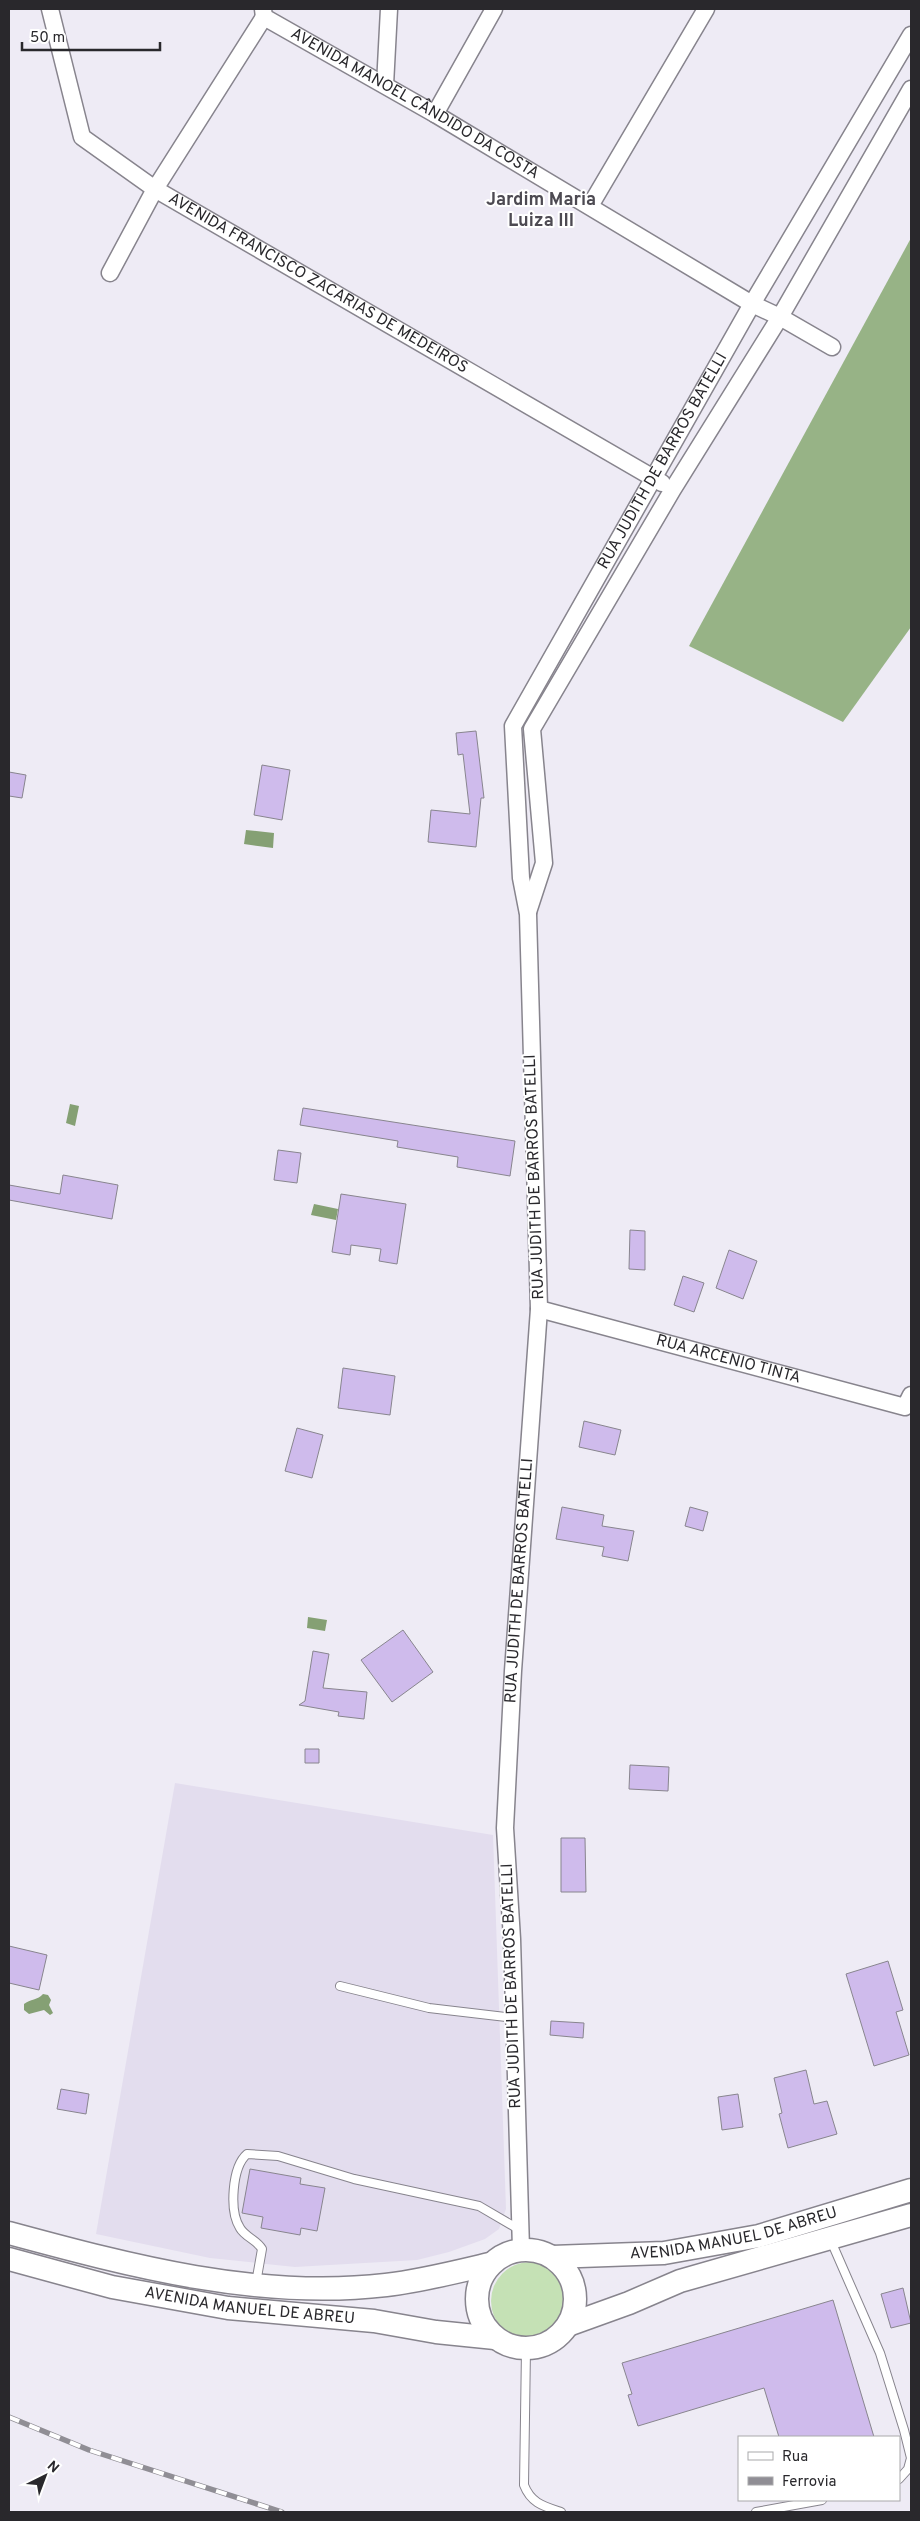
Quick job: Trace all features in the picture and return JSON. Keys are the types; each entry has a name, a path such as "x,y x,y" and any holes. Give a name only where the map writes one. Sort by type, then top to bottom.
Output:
{"main road":[{"name":"AVENIDA MANUEL DE ABREU","path":"552,2257 664,2253 749,2238 911,2190"},
{"name":"AVENIDA MANUEL DE ABREU","path":"568,2325 629,2303 680,2281 911,2215"},
{"name":"AVENIDA MANUEL DE ABREU","path":"9,2233 189,2277 256,2285 318,2288 386,2285 490,2264"},
{"path":"521,2240 537,2251 552,2257 566,2270 574,2288 575,2307 568,2325 557,2338 550,2342 542,2346 526,2349 510,2346 495,2338 481,2322 476,2302 479,2282 490,2264 521,2240"},
{"name":"AVENIDA MANUEL DE ABREU","path":"9,2258 112,2287 228,2308 374,2321 436,2332 495,2338"}],"street":[{"name":"AVENIDA FRANCISCO ZACARIAS DE MEDEIROS","path":"50,9 82,137 155,189 652,479 673,489"},
{"path":"385,85 389,9"},
{"path":"435,114 494,9"},
{"path":"590,206 706,9"},
{"path":"110,273 155,189 264,13"},
{"name":"AVENIDA MANOEL CÂNDIDO DA COSTA","path":"264,13 752,304 780,316 832,347"},
{"name":"RUA JUDITH DE BARROS BATELLI","path":"521,2240 512,1939 505,1828 512,1671 539,1309 528,914 521,878 513,726 752,304 911,35"},
{"name":"RUA JUDITH DE BARROS BATELLI","path":"528,914 544,863 532,729 673,489 780,316 911,89"},
{"name":"RUA ARCENIO TINTA","path":"539,1309 905,1407 911,1396"}],"lane":[{"path":"340,1986 429,2008 514,2018"},
{"path":"256,2285 262,2249 259,2244 240,2230 233,2212 236,2177 241,2159 247,2154 278,2156 354,2179 479,2206 521,2240"},
{"path":"830,2239 880,2353 904,2430 911,2458 908,2469 900,2478"},
{"path":"526,2349 524,2485 528,2496 537,2504 561,2512"},
{"path":"756,2512 816,2501"}],"shaded area":[{"path":"911,238 911,627 843,722 689,646"},
{"path":"246,830 274,833 273,848 244,844"},
{"path":"70,1104 79,1106 75,1126 66,1123"},
{"path":"314,1204 338,1209 336,1220 311,1215"},
{"path":"308,1617 327,1620 325,1631 307,1628"},
{"path":"175,1783 493,1835 506,2209 499,2229 485,2239 449,2252 417,2260 295,2267 210,2258 96,2234"},
{"path":"43,1994 48,1995 51,2000 49,2005 53,2013 50,2015 44,2010 29,2014 24,2010 24,2004"},
{"path":"530,2262 545,2265 562,2279 566,2286 569,2301 566,2316 552,2333 545,2337 530,2340 515,2337 498,2323 494,2316 491,2301 494,2286 508,2269 515,2265"}],"building":[{"path":"476,731 484,798 481,798 476,847 428,842 431,810 470,814 463,754 458,755 456,733"},
{"path":"262,765 290,770 282,820 254,815"},
{"path":"9,772 26,775 22,798 9,796"},
{"path":"303,1108 515,1141 510,1176 457,1167 458,1157 397,1147 398,1141 300,1125"},
{"path":"278,1150 301,1153 297,1183 274,1180"},
{"path":"63,1175 118,1185 112,1219 9,1200 9,1185 60,1194"},
{"path":"341,1194 406,1204 397,1264 379,1261 381,1249 351,1245 350,1255 332,1252"},
{"path":"630,1230 645,1231 645,1270 629,1269"},
{"path":"729,1250 757,1261 743,1299 716,1288"},
{"path":"683,1276 704,1283 694,1312 674,1305"},
{"path":"343,1368 395,1376 390,1415 338,1408"},
{"path":"584,1421 621,1430 615,1455 579,1447"},
{"path":"297,1428 323,1435 312,1478 285,1471"},
{"path":"562,1507 604,1515 602,1526 634,1531 628,1561 602,1556 604,1547 556,1539"},
{"path":"690,1507 708,1512 703,1531 685,1526"},
{"path":"403,1630 433,1672 392,1702 361,1660"},
{"path":"313,1651 329,1654 323,1688 367,1692 364,1719 338,1716 339,1712 299,1705 305,1701"},
{"path":"305,1749 319,1749 319,1763 305,1763"},
{"path":"630,1765 669,1767 668,1791 629,1789"},
{"path":"561,1838 585,1838 586,1892 561,1892"},
{"path":"9,1946 47,1955 39,1990 9,1983"},
{"path":"888,1961 903,2010 896,2012 909,2055 874,2066 846,1974"},
{"path":"551,2021 584,2023 583,2038 550,2035"},
{"path":"806,2070 814,2104 827,2101 837,2134 788,2148 779,2114 782,2113 774,2078"},
{"path":"61,2089 89,2094 86,2114 57,2109"},
{"path":"738,2094 743,2127 722,2130 718,2097"},
{"path":"250,2169 301,2178 300,2184 325,2188 317,2231 301,2228 300,2235 261,2228 263,2217 242,2213"},
{"path":"903,2288 911,2323 891,2328 881,2294"},
{"path":"833,2300 874,2436 779,2436 764,2388 638,2426 628,2395 632,2394 622,2363"}],"railway":[{"path":"9,2417 89,2450 282,2512"}],"district":[{"name":"Jardim Maria Luiza III","path":"541,210"}]}
